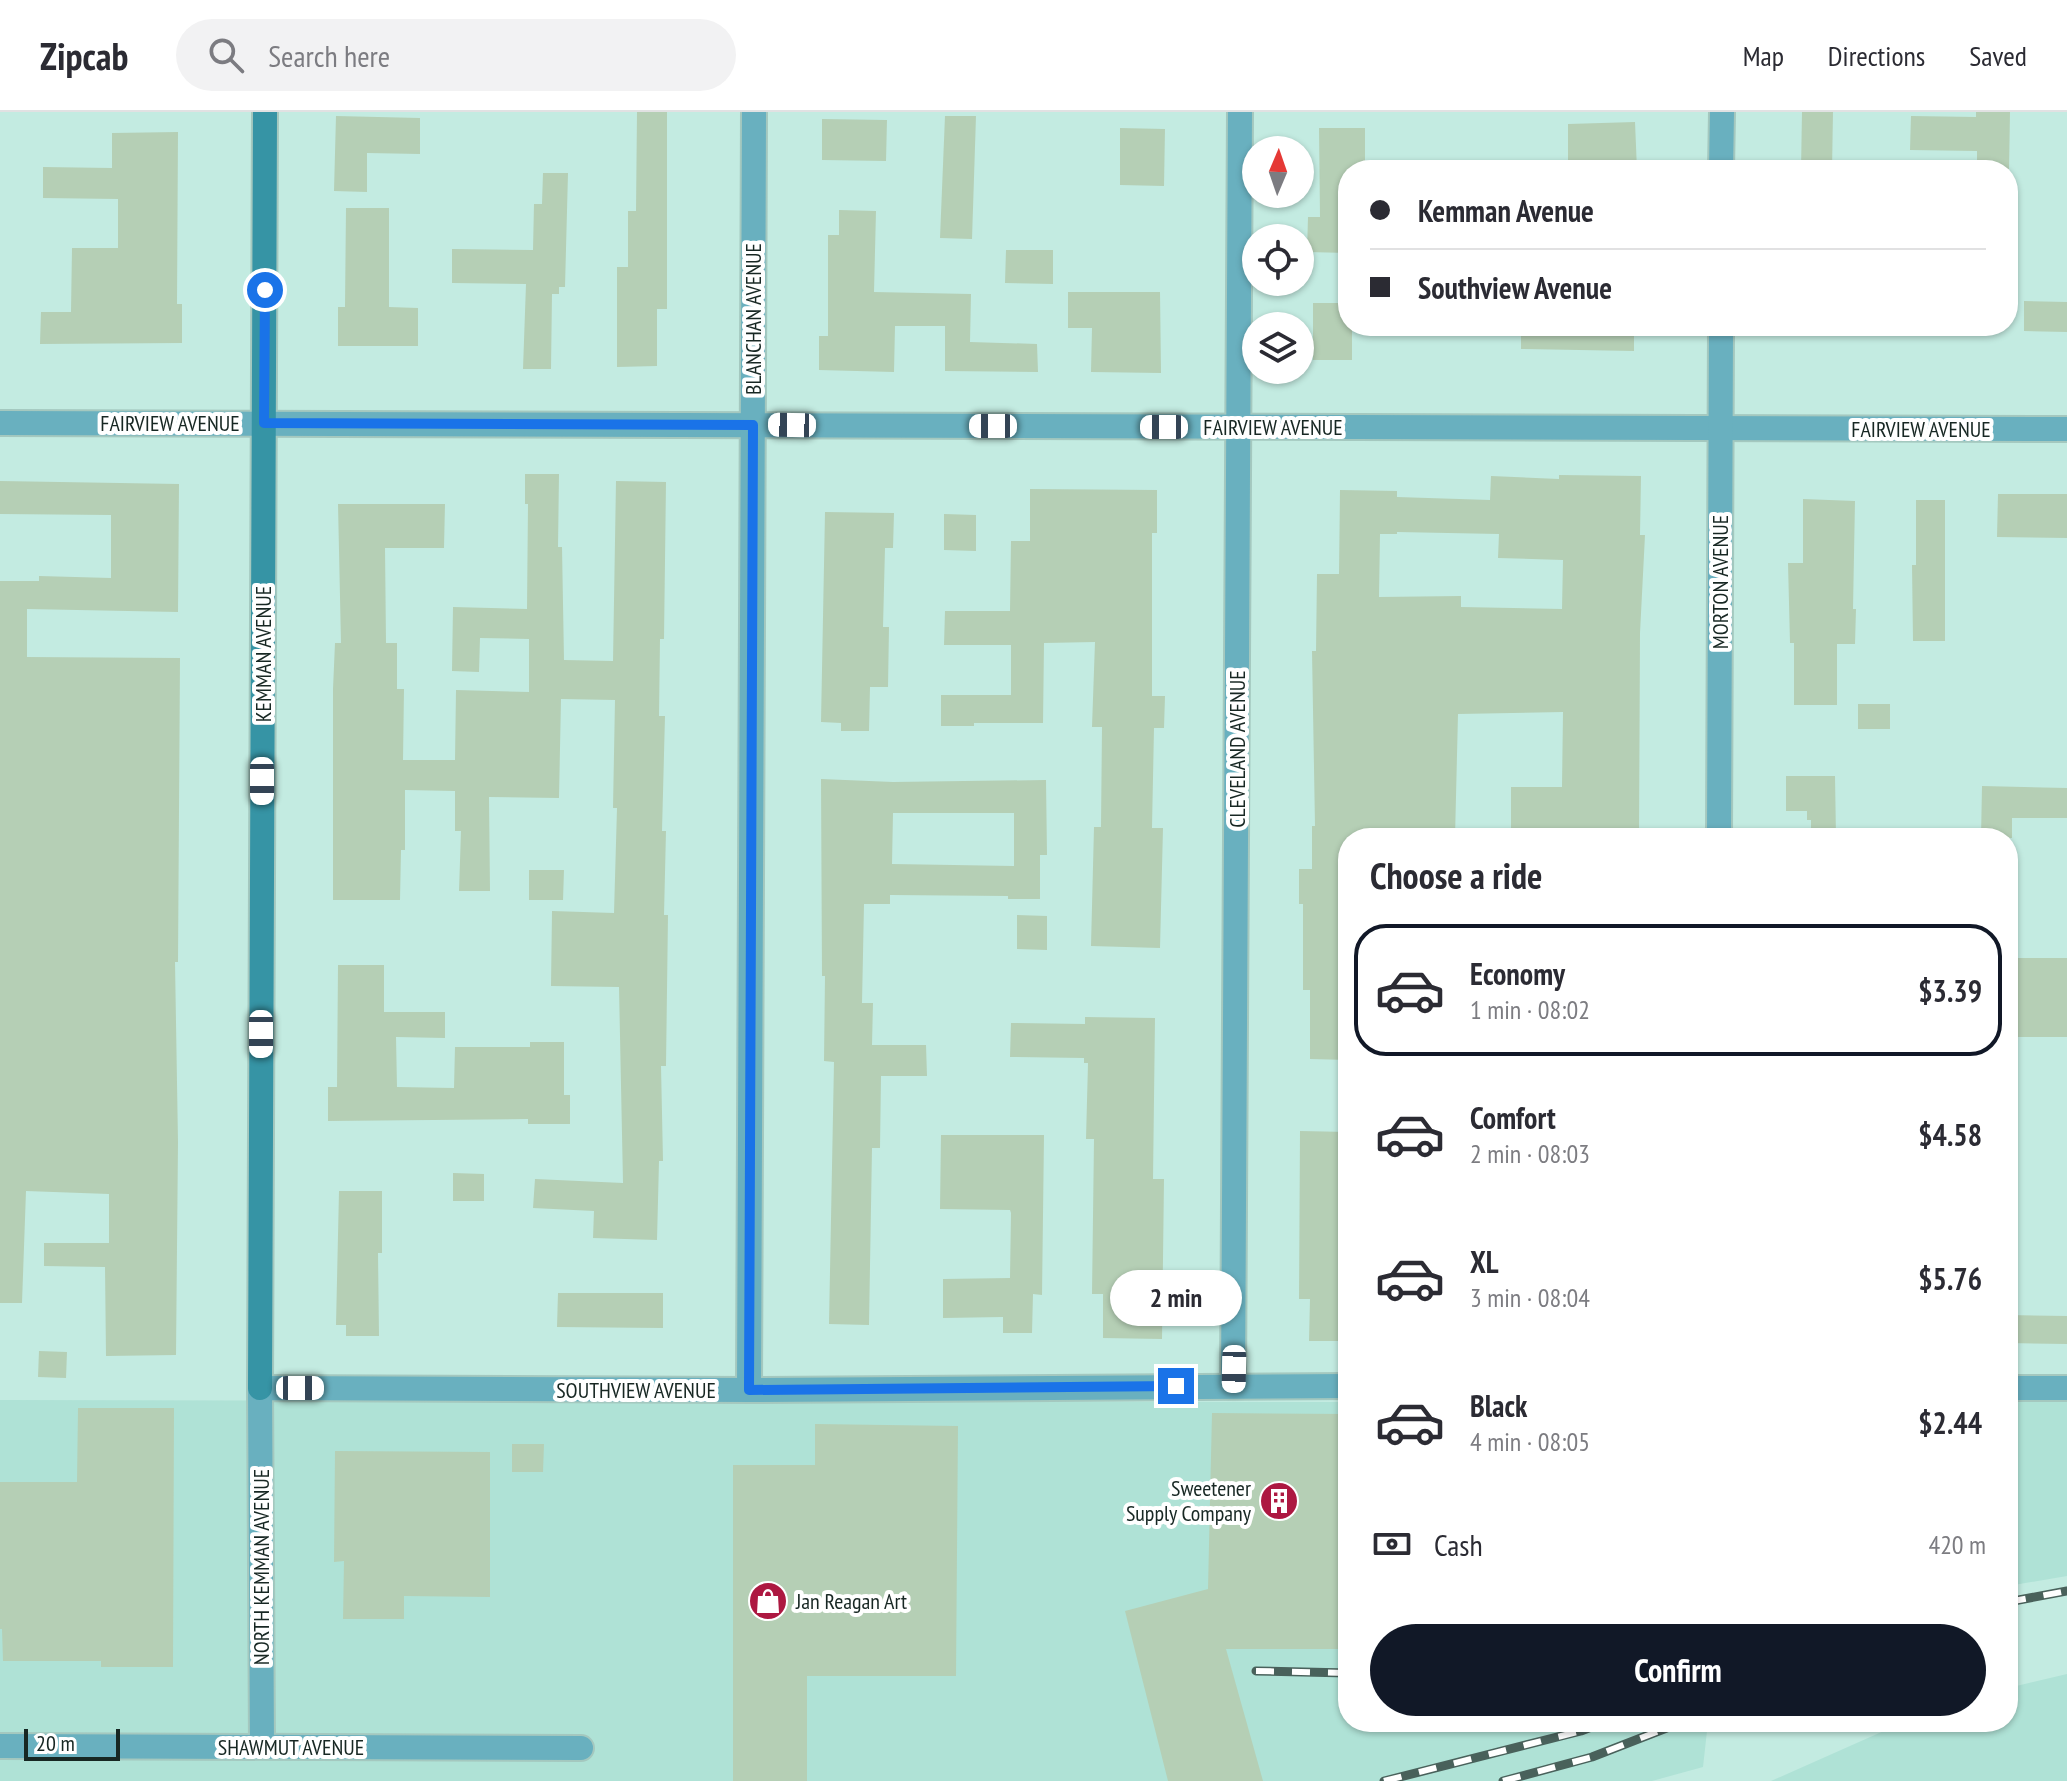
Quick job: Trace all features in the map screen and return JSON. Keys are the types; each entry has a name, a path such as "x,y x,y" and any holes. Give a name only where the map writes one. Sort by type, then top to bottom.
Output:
{"street":[{"name":"KEMMAN AVENUE","path":"260,1388 265,112"},
{"name":"BLANCHAN AVENUE","path":"749,1390 754,112"},
{"name":"CLEVELAND AVENUE","path":"1233,1385 1240,112"},
{"path":"1721,160 1722,112"},
{"name":"MORTON AVENUE","path":"1719,828 1721,336"},
{"name":"FAIRVIEW AVENUE","path":"0,423 2067,429"},
{"name":"SOUTHVIEW AVENUE","path":"260,1388 749,1390 1338,1386"},
{"name":"NORTH KEMMAN AVENUE","path":"260,1388 262,1746"},
{"path":"2018,1388 2067,1388"},
{"name":"SHAWMUT AVENUE","path":"0,1746 581,1748"}],"shaded area":[{"path":"0,1400 1338,1402 1338,1732 1707,1732 1703,1767 1652,1781 0,1781"},
{"path":"2018,1402 2067,1402 2067,1576 2018,1584"},
{"path":"2067,1674 2067,1781 1771,1781 1881,1732 2018,1732 2018,1686"}],"building":[{"path":"637,112 667,112 667,309 657,309 657,366 617,367 617,267 628,267 628,211 636,211"},
{"path":"1802,112 1833,112 1832,160 1801,160"},
{"path":"1976,112 2010,112 2009,160 1977,160 1977,151 1910,150 1911,116 1976,117"},
{"path":"336,116 420,118 420,154 367,153 367,192 334,191"},
{"path":"945,116 976,116 972,239 940,238"},
{"path":"822,119 887,120 886,161 822,160"},
{"path":"1635,122 1637,160 1568,160 1568,124"},
{"path":"1120,128 1165,129 1164,186 1120,185"},
{"path":"1319,128 1365,128 1365,160 1338,160 1338,253 1314,252 1314,224 1308,224 1308,217 1320,217"},
{"path":"178,132 177,304 182,304 182,343 40,344 41,312 71,312 72,248 118,248 118,199 43,198 43,167 112,168 112,133"},
{"path":"543,173 568,173 565,287 559,287 559,294 552,294 551,369 523,369 526,284 452,283 452,249 533,250 534,204 542,204"},
{"path":"346,208 389,208 389,307 418,308 418,346 338,346 338,307 345,307"},
{"path":"839,210 876,211 874,292 971,294 970,342 1037,344 1038,372 945,371 945,326 895,326 894,372 819,370 819,336 828,336 828,235 839,235"},
{"path":"1006,250 1053,250 1053,284 1005,283"},
{"path":"1068,292 1160,292 1161,373 1091,372 1092,328 1068,328"},
{"path":"2024,301 2067,302 2067,332 2024,331"},
{"path":"1313,303 1338,303 1338,336 1352,336 1352,360 1314,360"},
{"path":"1521,336 1634,336 1634,351 1521,349"},
{"path":"525,474 559,474 558,547 562,547 564,660 613,661 616,481 666,482 664,639 660,639 659,716 665,716 662,831 666,831 664,915 668,915 666,1066 661,1066 663,1161 659,1161 657,1240 593,1238 594,1211 533,1208 535,1179 623,1183 619,987 551,986 552,911 614,913 617,808 613,808 615,700 561,699 559,798 489,797 490,891 459,891 461,831 455,831 455,791 405,790 405,850 401,850 400,900 333,900 333,689 335,643 341,643 338,504 445,504 444,548 385,548 386,643 397,643 397,689 404,689 403,760 455,760 456,690 529,692 529,639 480,638 479,672 452,671 453,607 527,609 528,504 525,504"},
{"path":"1559,475 1641,476 1640,535 1645,535 1640,633 1639,828 1511,828 1511,787 1562,787 1563,712 1458,714 1455,828 1338,828 1338,1060 1310,1059 1310,990 1303,990 1303,904 1299,904 1299,869 1312,869 1312,826 1315,826 1312,651 1316,651 1317,574 1339,574 1340,490 1397,491 1397,497 1490,500 1491,476 1559,479","holes":["1380,534 1499,534 1498,558 1563,560 1562,609 1461,607 1461,596 1379,597"]},
{"path":"0,481 179,484 178,612 27,609 27,657 180,658 178,962 175,962 178,1142 176,1355 106,1356 105,1267 44,1266 44,1243 109,1243 109,1194 26,1191 22,1303 0,1303 0,581 39,581 39,576 111,578 111,515 0,514"},
{"path":"1030,489 1157,490 1157,533 1152,533 1152,696 1165,696 1164,728 1154,728 1152,828 1163,828 1160,948 1091,946 1094,827 1101,827 1102,727 1092,727 1095,642 1044,643 1043,723 941,726 941,695 1011,695 1011,645 944,645 945,611 1010,611 1011,541 1030,541"},
{"path":"1998,494 2067,494 2067,538 1997,537"},
{"path":"1803,499 1855,501 1855,644 1837,644 1837,705 1794,705 1794,643 1790,643 1788,563 1803,563"},
{"path":"1916,500 1945,500 1945,641 1913,641 1912,565 1916,565"},
{"path":"825,512 894,513 893,548 885,548 883,627 889,627 888,687 870,687 869,731 841,731 841,723 821,722"},
{"path":"944,514 976,515 976,551 944,550"},
{"path":"1858,704 1890,704 1890,729 1858,729"},
{"path":"1786,776 1835,776 1836,828 1811,828 1807,811 1786,811"},
{"path":"821,779 893,782 1046,780 1047,855 1040,855 1040,899 890,895 890,904 864,904 862,1003 873,1003 872,1045 926,1045 927,1076 881,1076 880,1148 872,1148 869,1325 829,1324 834,1062 824,1061 825,976 822,976","holes":["893,813 1014,813 1014,866 892,864"]},
{"path":"1982,786 2067,788 2067,818 2012,818 2012,828 1981,828"},
{"path":"529,870 564,870 563,900 529,900"},
{"path":"1017,915 1047,916 1047,950 1017,949"},
{"path":"2018,958 2067,958 2067,1037 2018,1037"},
{"path":"338,965 384,965 384,1012 445,1012 445,1038 396,1037 397,1087 454,1088 455,1047 530,1047 530,1042 564,1042 564,1095 570,1095 570,1124 528,1124 528,1119 328,1121 328,1087 337,1087"},
{"path":"1085,1017 1155,1018 1153,1179 1164,1179 1162,1339 1103,1338 1103,1294 1092,1294 1094,1139 1086,1139 1088,1063 1084,1063 1084,1058 1010,1057 1011,1023 1085,1024"},
{"path":"1300,1131 1338,1132 1338,1341 1309,1341 1310,1299 1299,1299"},
{"path":"941,1135 1044,1135 1042,1295 1033,1294 1032,1333 1003,1333 1003,1317 943,1318 943,1279 1010,1278 1011,1213 1010,1210 940,1209"},
{"path":"453,1173 484,1174 484,1201 453,1201"},
{"path":"339,1191 382,1191 382,1253 378,1253 379,1336 346,1336 346,1325 336,1325"},
{"path":"558,1293 663,1293 663,1328 557,1327"},
{"path":"2018,1315 2067,1316 2067,1344 2018,1343"},
{"path":"39,1351 67,1352 66,1378 38,1377"},
{"path":"78,1408 174,1408 173,1667 101,1667 101,1661 3,1661 0,1629 0,1482 77,1482"},
{"name":"Sweetener Supply Company","path":"1212,1413 1338,1414 1338,1649 1226,1649 1263,1781 1168,1781 1125,1611 1208,1589"},
{"path":"815,1424 958,1426 956,1676 807,1676 807,1781 733,1781 733,1465 815,1465"},
{"path":"512,1444 544,1444 543,1472 512,1472"},
{"path":"335,1451 490,1452 490,1597 404,1596 404,1619 343,1619 344,1561 334,1562"}],"railway":[{"path":"2018,1600 2067,1591"},
{"path":"1256,1671 1338,1673"},
{"path":"1384,1781 1577,1732"},
{"path":"1503,1781 1592,1757 1656,1732"}],"place":[{"name":"Sweetener Supply Company","path":"1279,1501"},
{"name":"Jan Reagan Art","path":"768,1601"}],"route":[{"path":"265,290 264,423 753,425 749,1390 1176,1386"}]}
